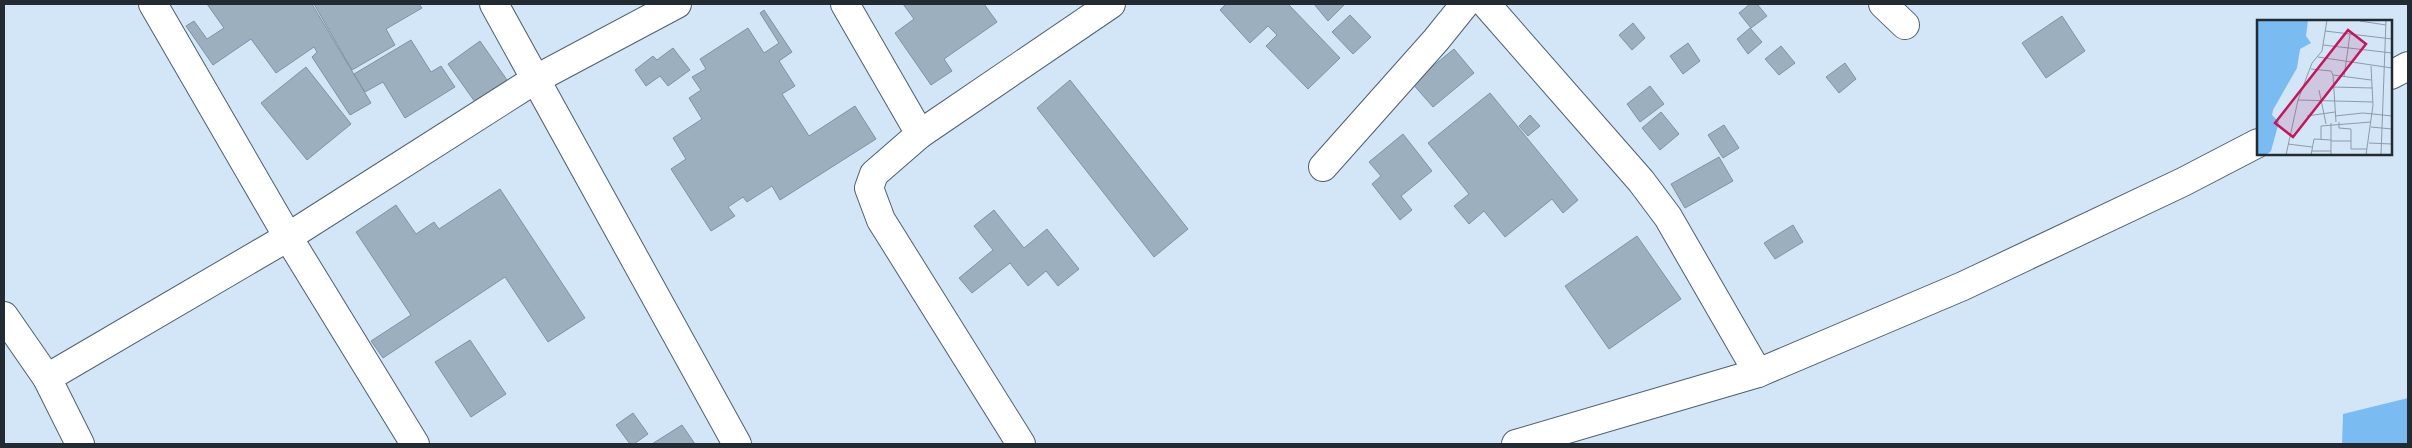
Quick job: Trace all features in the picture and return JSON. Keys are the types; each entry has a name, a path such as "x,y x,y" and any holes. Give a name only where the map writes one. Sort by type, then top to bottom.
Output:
{"street":[{"path":"153,4 288,237 415,444"},
{"path":"494,4 737,444"},
{"path":"47,378 288,237 536,80 678,4"},
{"path":"845,4 920,134"},
{"path":"1021,444 881,220 869,188 874,174 920,134 1111,4"},
{"path":"1323,167 1436,40 1465,4"},
{"path":"1486,4 1641,181 1668,217 1758,373"},
{"path":"1883,4 1905,25"},
{"path":"2392,74 2408,66"},
{"path":"1516,444 1758,373 1963,286 2183,182 2257,144"},
{"path":"4,316 47,378 80,444"}],"water":[{"path":"2408,398 2408,444 2342,444 2343,414"}],"building":[{"path":"207,4 312,4 371,103 350,115 312,57 317,52 314,47 276,73 251,39 213,65 186,26 194,21 207,39 224,28"},
{"path":"314,4 419,4 422,8 386,29 395,45 352,70"},
{"path":"903,4 984,4 997,22 944,59 952,71 931,85 895,33 914,19"},
{"path":"1226,4 1288,4 1340,58 1308,89 1266,46 1277,35 1268,26 1250,43 1220,10"},
{"path":"1314,4 1345,4 1328,21"},
{"path":"1750,4 1757,4 1767,16 1751,28 1739,13"},
{"path":"764,10 792,52 779,61 795,86 782,94 809,136 855,106 876,139 780,200 772,186 747,202 743,197 728,207 735,216 711,231 671,169 686,159 673,138 702,119 689,98 701,90 692,77 706,69 700,59 748,28 764,53 779,43 760,13"},
{"path":"1350,15 1371,37 1353,54 1332,32"},
{"path":"2062,16 2085,51 2046,78 2022,43"},
{"path":"1633,23 1645,38 1632,50 1619,35"},
{"path":"1750,28 1762,42 1748,54 1737,39"},
{"path":"411,40 431,72 441,66 455,87 405,118 383,82 365,92 354,74"},
{"path":"480,41 507,80 475,102 448,64"},
{"path":"1688,43 1700,61 1683,74 1670,56"},
{"path":"1781,46 1795,63 1779,75 1765,59"},
{"path":"673,48 690,70 668,86 660,76 646,86 635,70 653,56 657,60"},
{"path":"1454,49 1474,73 1433,107 1412,83"},
{"path":"1845,63 1856,79 1839,93 1826,77"},
{"path":"306,67 351,124 307,160 261,103"},
{"path":"1070,80 1188,229 1154,257 1037,108"},
{"path":"1650,86 1664,104 1640,122 1627,104"},
{"path":"1490,93 1578,200 1563,213 1552,199 1505,237 1484,211 1469,224 1454,206 1469,194 1428,143"},
{"path":"1661,112 1679,134 1660,150 1642,128"},
{"path":"1530,115 1540,126 1528,136 1519,126"},
{"path":"1724,125 1739,148 1723,158 1708,135"},
{"path":"1403,134 1432,171 1401,196 1412,210 1400,220 1372,184 1381,176 1369,162"},
{"path":"1719,157 1733,181 1685,208 1671,184"},
{"path":"500,189 585,318 548,342 505,277 383,358 371,341 411,315 356,232 396,205 416,234 434,222 439,229"},
{"path":"994,210 1024,248 1047,229 1079,269 1058,286 1046,271 1028,286 1010,263 972,293 959,278 993,250 974,226"},
{"path":"1793,225 1803,242 1775,259 1764,243"},
{"path":"1637,236 1681,299 1609,349 1565,286"},
{"path":"470,340 506,394 471,417 435,362"},
{"path":"633,413 648,434 634,444 630,444 616,425"},
{"path":"682,425 695,444 652,444"}]}
